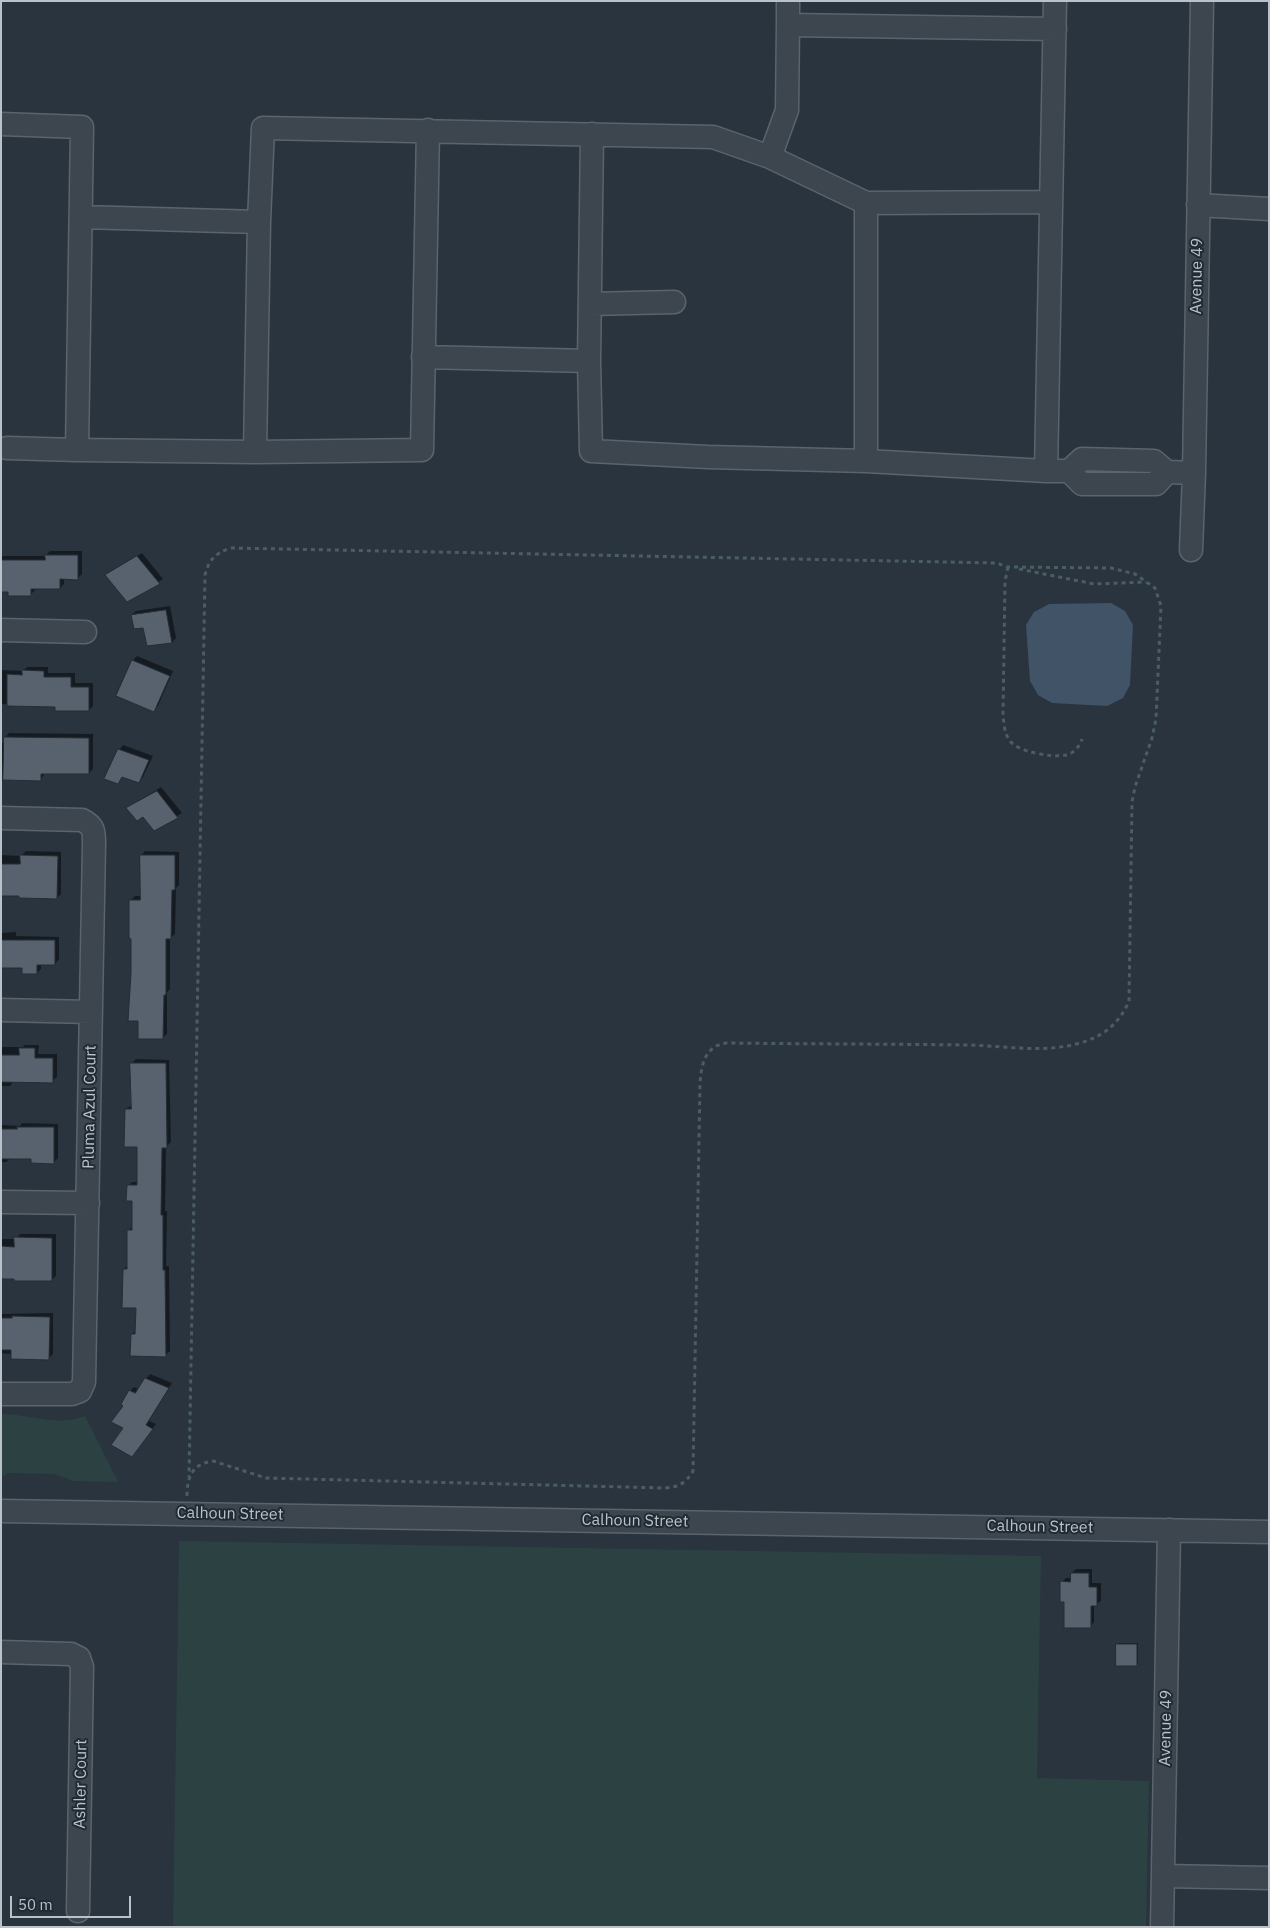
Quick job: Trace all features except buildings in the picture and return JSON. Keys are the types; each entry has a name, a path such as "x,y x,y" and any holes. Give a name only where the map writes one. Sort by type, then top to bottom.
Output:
{"street":[{"path":"770,157 786,110 788,1"},
{"path":"1046,471 1055,1"},
{"name":"Avenue 49","path":"1191,550 1202,1"},
{"path":"788,25 1055,29"},
{"path":"1,124 82,127 77,450"},
{"path":"255,452 259,222 263,128 713,137 770,157 866,203 1051,202"},
{"path":"7,448 255,452 422,450 428,130"},
{"path":"592,134 589,361 591,451 708,457 866,461 1046,471 1069,471 1082,460 1154,461 1166,472 1194,473"},
{"path":"866,203 866,461"},
{"path":"1198,205 1269,209"},
{"path":"81,217 259,222"},
{"path":"590,304 674,302"},
{"path":"423,357 589,361"},
{"path":"1114,484 1115,460"},
{"path":"1069,471 1082,484 1156,484 1166,472"},
{"path":"1,630 85,632"},
{"name":"Pluma Azul Court","path":"1,818 70,818 90,823 94,832 84,1382 80,1391 72,1394 1,1394"},
{"path":"1,1010 91,1012"},
{"path":"1,1202 88,1203"},
{"name":"Calhoun Street","path":"1,1511 1269,1532"},
{"name":"Avenue 49","path":"1162,1927 1169,1530"},
{"name":"Ashler Court","path":"1,1652 71,1654 78,1658 82,1666 78,1911"},
{"path":"1163,1876 1269,1878"}],"path":[{"path":"187,1514 204,575 207,566 216,553 231,548 997,563 1007,567 1094,584 1147,582"},
{"path":"189,1476 195,1467 204,1462 213,1461 266,1478 676,1487 689,1478 693,1471 700,1084 704,1058 714,1047 726,1043 981,1045 1049,1048 1097,1037 1117,1023 1124,1014 1129,1001 1132,802 1156,719 1161,606 1155,588 1135,574 1111,568 1007,567"},
{"path":"1007,567 1005,581 1003,696 1005,732 1011,743 1032,752 1065,756 1072,753 1081,744 1082,739"}],"green space":[{"path":"1,1414 54,1420 75,1419 85,1416 118,1482 74,1481 55,1474 9,1473 1,1477"},
{"path":"179,1541 1041,1556 1037,1778 1149,1781 1146,1927 173,1927"}],"water":[{"path":"1111,603 1125,611 1133,625 1130,685 1123,698 1107,706 1052,703 1038,695 1030,681 1026,625 1034,612 1049,604"}]}
